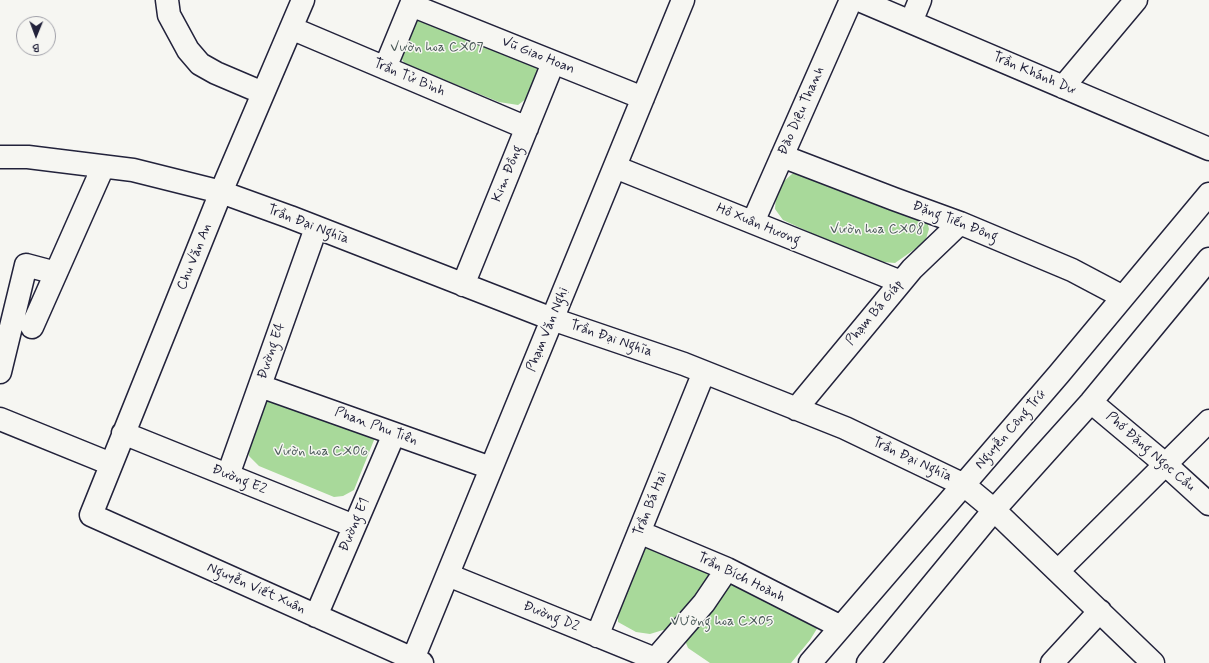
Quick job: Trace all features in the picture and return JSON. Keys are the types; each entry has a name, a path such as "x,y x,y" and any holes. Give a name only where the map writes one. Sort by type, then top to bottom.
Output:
{"street":[{"path":"167,0 169,15 176,29 188,50 200,64 216,73 263,93"},
{"name":"Chu Văn An","path":"90,515 220,192 303,0"},
{"name":"Phạm Văn Nghị","path":"417,661 448,575 491,468 684,0"},
{"name":"Đào Diệu Thanh","path":"753,222 851,0"},
{"name":"Trần Khánh Dư","path":"858,0 1209,149"},
{"path":"911,22 920,0"},
{"path":"1062,87 1136,0"},
{"path":"386,68 412,2"},
{"name":"Vũ Giao Hoan","path":"412,2 553,62 643,98"},
{"name":"Trần Tử Bình","path":"291,28 526,128"},
{"name":"Kim Đồng","path":"463,285 553,62"},
{"name":"Đặng Tiến Đông","path":"782,156 960,223 1072,270 1124,297"},
{"name":"Trần Đại Nghĩa","path":"0,157 28,157 133,170 220,192 290,217 552,319 704,372 844,428 964,485 994,510 1153,663"},
{"path":"32,327 103,167"},
{"name":"Hồ Xuân Hương","path":"615,167 901,282"},
{"name":"Nguyễn Công Trứ","path":"810,663 1124,297 1209,194"},
{"name":"Phạm Bá Giáp","path":"796,409 912,269 960,223"},
{"name":"Đường E4","path":"228,475 316,228"},
{"path":"868,663 994,510 1091,402 1209,259"},
{"path":"0,372 26,265 56,273"},
{"name":"Trần Bá Hai","path":"597,636 704,372"},
{"name":"Phan Phu Tiên","path":"260,386 491,468"},
{"name":"Phố Đặng Ngọc Cầu","path":"1091,402 1165,464 1209,504"},
{"path":"0,419 111,464"},
{"path":"1058,571 1209,421"},
{"name":"Đường E2","path":"124,433 354,526"},
{"name":"Đường E1","path":"316,616 394,434"},
{"name":"Nguyễn Viết Xuân","path":"90,515 417,661"},
{"name":"Trần Bích Hoành","path":"639,532 727,569 841,627"},
{"path":"653,661 704,603 727,569"},
{"name":"Đường D2","path":"448,575 597,636 653,661"},
{"path":"1052,663 1100,611"}],"green space":[{"name":"Vườn hoa CX07","path":"413,16 538,60 539,78 531,95 518,105 499,102 405,64 401,58"},
{"name":"Vườn hoa CX08","path":"808,170 926,217 929,229 925,242 895,263 872,261 783,220 775,209 776,196 782,183 792,174"},
{"name":"Vườn hoa CX06","path":"269,392 376,435 354,490 343,496 334,497 259,466 249,456 247,446"},
{"name":"VƯờng hoa CX05","path":"648,542 818,627 810,640 791,663 710,663 688,648 684,638 663,630 650,634 636,632 618,622 618,608"}]}
